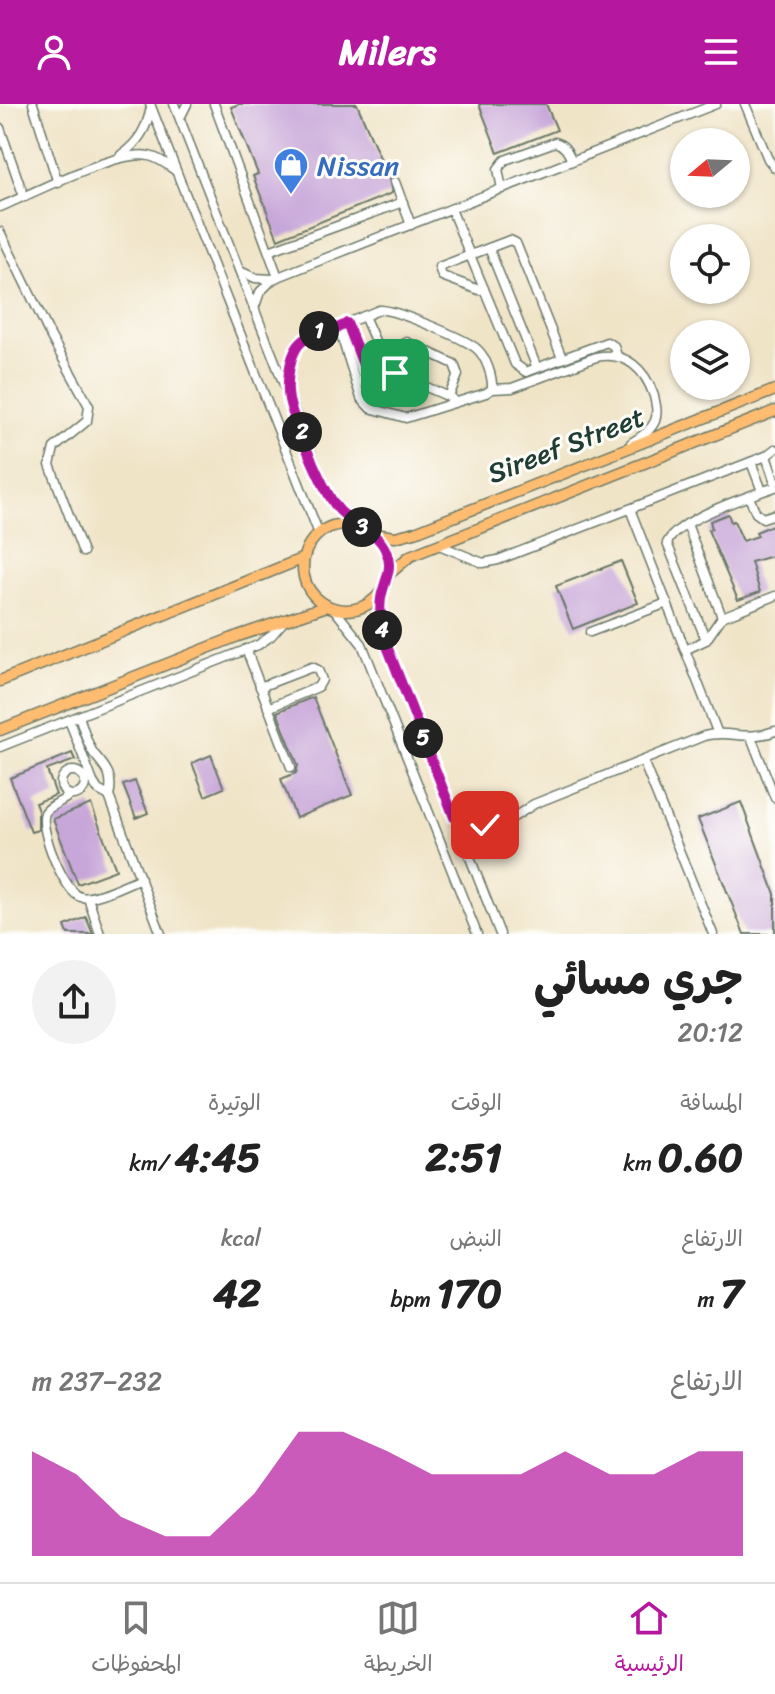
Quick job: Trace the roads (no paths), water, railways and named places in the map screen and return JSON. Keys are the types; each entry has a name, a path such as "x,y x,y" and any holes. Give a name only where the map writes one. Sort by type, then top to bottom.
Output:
{"main road":[{"name":"Sireef Street","path":"374,534 405,535 775,390"},
{"name":"Sireef Street","path":"389,574 410,556 438,544 775,411"},
{"path":"0,730 286,618 331,608 361,608 382,591 389,574 388,556 374,534 361,527 339,525 319,534 304,558 303,569 310,591 331,608"},
{"path":"0,681 304,558"}],"street":[{"path":"33,104 58,183"},
{"path":"174,104 328,495 342,513 361,527"},
{"path":"180,119 187,104"},
{"path":"214,104 269,251 276,278"},
{"path":"254,309 260,292 276,278 716,104"},
{"path":"745,104 768,159 775,168"},
{"path":"118,158 141,136 148,122 150,105"},
{"path":"150,105 319,534"},
{"path":"0,128 24,197"},
{"path":"502,189 498,169 505,160 555,142 567,149 572,161"},
{"path":"0,207 118,158 149,156 163,161 176,171"},
{"path":"395,182 411,225"},
{"path":"269,251 403,202"},
{"path":"451,209 515,364 526,372 607,342 614,346 617,356"},
{"path":"0,232 51,337 89,406 87,421 54,448 50,465 83,552"},
{"path":"484,289 479,290 442,276 439,267 510,240 516,243 562,358"},
{"path":"489,248 537,368"},
{"path":"239,271 255,278 276,278"},
{"path":"289,398 290,365 297,347 310,335 389,310 473,346 483,358 492,389"},
{"path":"364,316 384,361 392,361 399,346 407,342 454,364 458,375 449,396"},
{"path":"344,325 368,378"},
{"path":"344,325 341,341 363,401 368,406 402,418 492,389 512,388 596,357 617,356 631,361 642,373 657,408 655,421 648,431 621,450"},
{"path":"356,383 383,372 395,373 460,401"},
{"path":"438,544 483,563 498,560 766,456 775,449"},
{"path":"706,640 667,543 672,534 687,524 775,484 766,456"},
{"path":"751,462 762,491"},
{"path":"749,497 756,513 763,518 775,514"},
{"path":"630,509 718,734"},
{"path":"687,524 722,617"},
{"path":"382,591 380,621 385,641 500,934"},
{"path":"685,650 706,640 722,617 775,596"},
{"path":"590,632 667,603"},
{"path":"331,608 362,644 477,934"},
{"path":"0,747 246,649 271,636 286,618"},
{"path":"246,649 291,767"},
{"path":"260,687 312,667 318,670 322,680 318,687 268,708"},
{"path":"79,716 93,753 102,761 109,776 109,796 161,934"},
{"path":"69,720 87,777 98,790 109,796"},
{"path":"454,817 464,816 480,824 494,825 520,815 534,804 704,736 751,737 775,731"},
{"path":"751,737 775,798"},
{"path":"102,761 87,777 82,792 70,795 47,810 44,819 51,850 68,888 78,897 88,898 141,878"},
{"path":"643,761 713,934"},
{"path":"70,795 62,787 64,775 70,771 87,777 109,776"},
{"path":"88,898 100,934"}],"place":[{"name":"Nissan","path":"291,196"}]}
